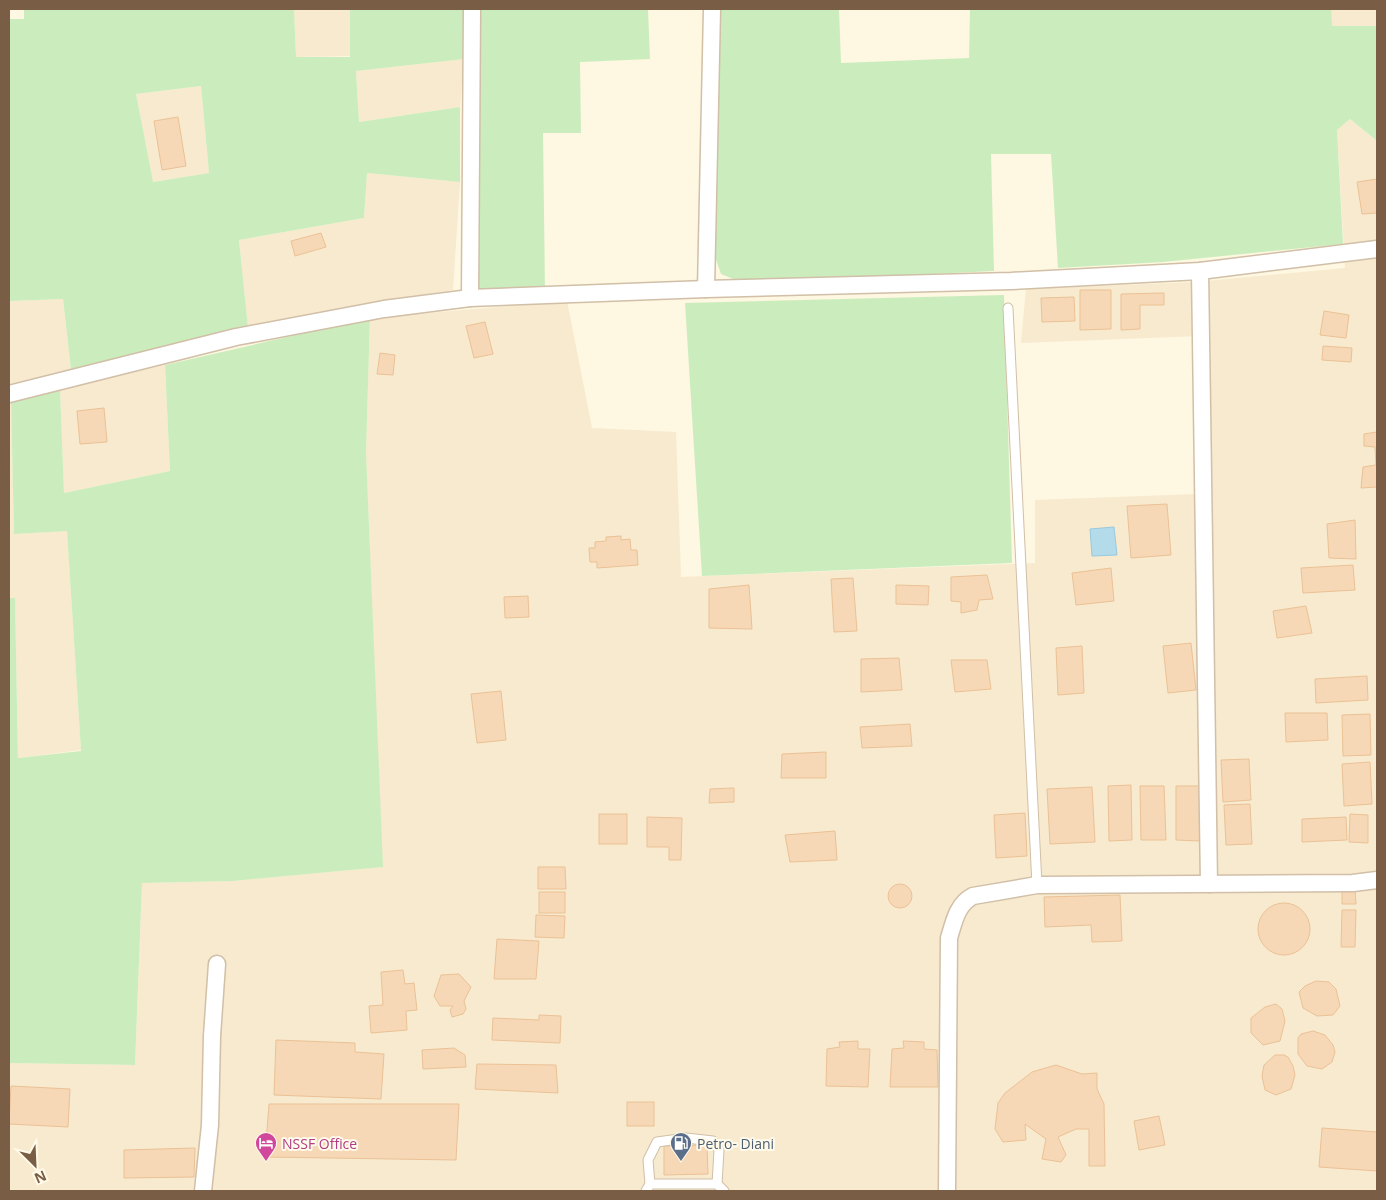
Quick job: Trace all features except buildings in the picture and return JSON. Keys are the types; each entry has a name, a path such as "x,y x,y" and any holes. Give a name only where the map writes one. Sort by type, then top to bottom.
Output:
{"street":[{"path":"470,298 472,9"},
{"path":"706,289 712,9"},
{"path":"9,394 236,337 384,309 470,298 706,289 1011,281 1200,271 1377,249"},
{"path":"1200,271 1210,884"},
{"path":"947,1191 949,938 961,904 966,899 1037,885 1352,883 1377,880"},
{"path":"202,1191 210,1126 212,1036 217,964"}],"lane":[{"path":"1008,308 1037,885"},
{"path":"717,1184 719,1150 713,1141 686,1138 657,1142 648,1160 648,1188 717,1184 724,1191"}],"shaded area":[{"path":"294,9 350,9 351,56 296,57"},
{"path":"1331,9 1377,9 1377,26 1331,27"},
{"path":"464,59 460,107 359,122 356,71"},
{"path":"201,86 209,173 152,182 136,94"},
{"path":"1350,119 1377,141 1377,1191 9,1190 9,1063 135,1065 142,883 233,881 382,867 366,452 370,318 567,301 592,428 676,432 681,577 1035,563 1035,500 1198,494 1198,336 1021,343 1026,289 1195,282 1345,268 1337,130"},
{"path":"367,173 460,182 453,290 248,327 239,240 364,218"},
{"path":"63,299 71,370 9,384 9,301"},
{"path":"165,365 170,471 64,493 60,389"},
{"path":"9,403 11,403 14,534 67,530 81,750 18,758 15,599 9,598"}],"green space":[{"path":"24,9 294,9 296,57 350,57 350,9 464,9 464,59 356,71 359,122 460,107 460,182 367,173 364,218 239,240 248,327 71,370 63,299 9,301 9,19 24,19","holes":["201,86 209,173 153,182 136,94"]},
{"path":"478,9 648,9 650,59 580,62 581,133 543,133 545,292 478,292 474,184"},
{"path":"721,9 839,9 841,63 969,58 970,9 1331,9 1332,26 1377,26 1377,141 1350,119 1337,130 1343,244 1163,262 1058,268 1051,154 991,154 994,271 743,283 721,274 713,251"},
{"path":"1004,295 1012,563 702,576 685,303"},
{"path":"370,318 366,452 383,867 233,881 142,883 135,1065 9,1063 9,598 15,598 18,758 81,751 67,531 14,534 11,403 60,389 64,493 170,471 165,365"}],"water":[{"path":"1114,527 1117,555 1092,556 1090,529"}],"place":[{"name":"NSSF Office","path":"266,1162"},
{"name":"Petro- Diani","path":"681,1162"}]}
